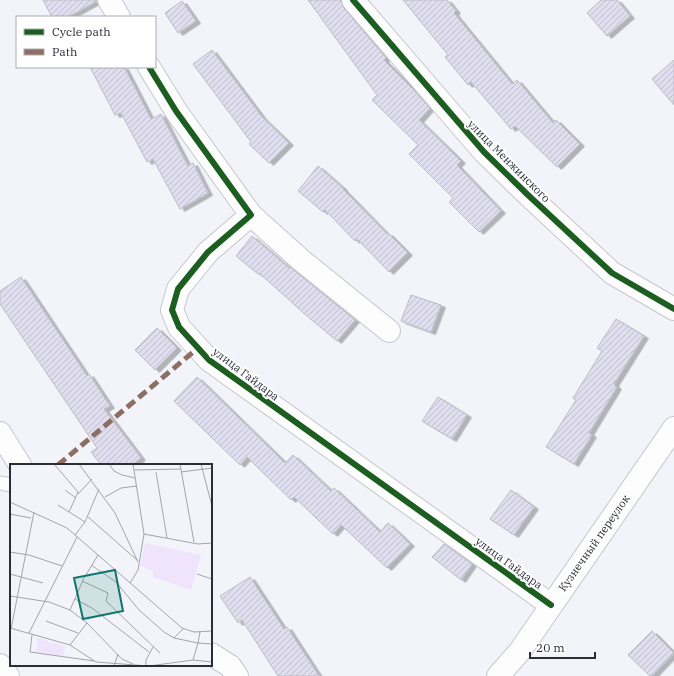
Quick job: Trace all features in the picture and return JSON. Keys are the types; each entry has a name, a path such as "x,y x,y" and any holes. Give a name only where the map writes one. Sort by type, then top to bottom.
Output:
{"street":[{"path":"109,0 118,16"},
{"name":"улица Менжинского","path":"353,0 484,152 528,195 612,273 674,309"},
{"path":"150,68 176,111 251,215 301,260 389,331"},
{"name":"улица Гайдара","path":"251,215 208,252 178,290 172,310 179,327 209,360 551,605"},
{"name":"Кузнечный переулок","path":"498,676 520,651 674,428"},
{"path":"0,433 19,464"},
{"path":"212,655 230,666 237,676"},
{"path":"0,665 8,676"}],"lane":[{"path":"0,483 10,484"}],"building":[{"path":"43,0 97,0 70,16 51,16"},
{"path":"308,0 341,0 344,8 386,58 384,60 430,108 419,120 461,161 457,165 501,211 479,232 449,202 453,198 409,154 418,145 372,100 377,95"},
{"path":"403,0 447,0 456,11 454,13 512,84 517,80 553,123 556,120 580,144 557,167 515,126 511,129 471,82 468,85 445,57 448,55"},
{"path":"601,0 617,0 630,16 607,36 587,13"},
{"path":"182,1 196,21 178,33 165,13"},
{"path":"212,50 262,117 289,143 269,163 249,144 251,142 193,64"},
{"path":"674,60 674,105 652,79"},
{"path":"91,68 125,68 151,119 161,114 188,166 193,163 208,193 180,209 153,159 147,162 121,113 115,115"},
{"path":"318,166 343,188 387,234 388,233 408,253 389,272 357,239 355,241 325,210 323,212 298,191"},
{"path":"252,236 289,268 290,267 355,320 337,341 259,273 258,274 236,256"},
{"path":"21,277 87,376 89,374 110,406 104,409 141,458 133,464 100,464 91,452 97,448 0,304 0,291"},
{"path":"411,295 441,305 431,332 401,321"},
{"path":"616,319 644,336 614,384 617,387 589,433 592,435 574,464 546,447 576,400 573,398 602,351 597,348"},
{"path":"157,328 177,348 155,370 135,350"},
{"path":"197,377 285,463 293,455 331,491 334,488 380,532 388,523 410,544 387,568 341,525 333,534 294,497 291,500 247,457 240,465 174,401"},
{"path":"438,397 467,415 452,439 422,421"},
{"path":"511,490 534,507 514,535 490,519"},
{"path":"444,544 472,564 461,580 432,557"},
{"path":"250,577 284,629 287,627 319,676 278,676 242,620 238,623 220,596"},
{"path":"652,631 674,653 652,676 650,676 628,655"}],"marked path":[{"path":"59,464 198,348"}],"cycle path":[{"path":"353,0 484,152 528,195 612,273 674,309"},
{"path":"150,68 176,111 251,215 208,252 178,289 172,310 179,327 209,360 551,605"}]}
